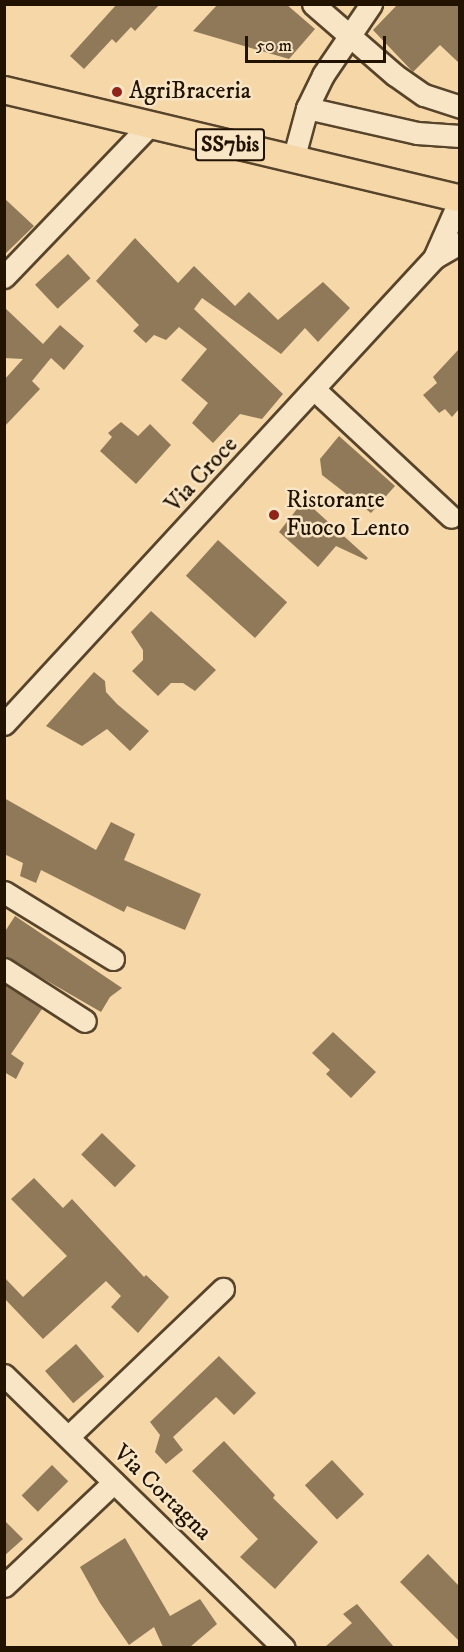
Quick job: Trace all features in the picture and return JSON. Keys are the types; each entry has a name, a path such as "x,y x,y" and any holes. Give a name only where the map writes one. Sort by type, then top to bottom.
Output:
{"main road":[{"name":"SS7bis","path":"4,90 458,202"}],"street":[{"path":"313,4 349,38 424,95 459,107"},
{"path":"293,160 307,108 323,75 370,4"},
{"path":"307,108 417,133 459,136"},
{"path":"4,278 150,125"},
{"name":"Via Croce","path":"4,724 315,390 451,251 458,202"},
{"path":"315,390 452,518"},
{"path":"4,892 113,959"},
{"path":"4,969 85,1021"},
{"path":"69,1436 223,1289"},
{"name":"Via Cortagna","path":"4,1375 284,1647"},
{"path":"4,1586 114,1482"}],"building":[{"path":"117,4 160,4 135,31 131,27 116,43 112,39 84,69 70,56"},
{"path":"218,4 286,4 315,29 289,59 193,31"},
{"path":"398,4 459,4 459,63 440,45 413,72 373,30"},
{"path":"4,198 34,226 4,255"},
{"path":"135,238 178,283 194,266 235,306 249,292 278,320 323,282 350,308 318,342 305,328 281,354 202,298 194,309 283,394 262,419 240,414 213,443 192,423 208,403 181,380 207,349 179,327 166,340 154,335 146,343 133,331 139,325 96,281"},
{"path":"68,254 91,278 58,309 35,285"},
{"path":"4,307 43,344 60,325 84,346 64,370 51,358 32,381 40,389 4,427 4,380 23,359 4,358"},
{"path":"459,349 459,409 452,417 445,409 439,413 423,395 437,383 433,377"},
{"path":"121,422 138,436 150,424 171,445 136,484 100,451 112,437 108,433"},
{"path":"339,436 395,486 371,513 322,475 320,459"},
{"path":"304,500 368,558 366,560 336,546 318,567 279,532"},
{"path":"218,540 287,602 255,638 186,576"},
{"path":"151,611 216,670 195,691 183,683 171,683 158,696 132,671 143,660 143,650 131,632"},
{"path":"94,672 105,681 106,692 117,704 149,731 130,751 107,729 82,746 46,726"},
{"path":"4,798 96,850 111,822 135,834 124,860 201,894 185,930 127,906 124,912 41,870 36,883 20,876 23,863 4,854"},
{"path":"15,916 122,988 110,997 101,1012 4,956 4,933"},
{"path":"4,984 42,1009 11,1054 24,1063 16,1079 4,1072"},
{"path":"333,1032 376,1072 351,1098 326,1074 330,1070 312,1053"},
{"path":"102,1133 136,1166 115,1187 81,1155"},
{"path":"34,1178 63,1208 72,1199 144,1277 146,1275 169,1297 138,1333 111,1307 121,1296 106,1281 43,1339 4,1298 4,1277 23,1297 67,1256 11,1199"},
{"path":"76,1344 104,1376 73,1403 45,1371"},
{"path":"219,1356 256,1393 234,1415 216,1397 173,1437 183,1450 166,1464 155,1452 160,1435 150,1422"},
{"path":"224,1441 275,1495 273,1498 318,1542 275,1589 240,1557 258,1539 192,1471"},
{"path":"332,1460 364,1494 337,1520 305,1485"},
{"path":"52,1465 68,1481 38,1512 22,1495"},
{"path":"4,1520 23,1539 4,1556"},
{"path":"125,1538 170,1616 200,1599 217,1624 190,1647 163,1647 154,1627 129,1645 100,1603 80,1567"},
{"path":"428,1554 459,1586 459,1641 400,1582"},
{"path":"357,1604 394,1647 325,1647 352,1623 343,1614"}],"place":[{"name":"AgriBraceria","path":"117,92"},
{"name":"Ristorante Fuoco Lento","path":"274,515"}]}
